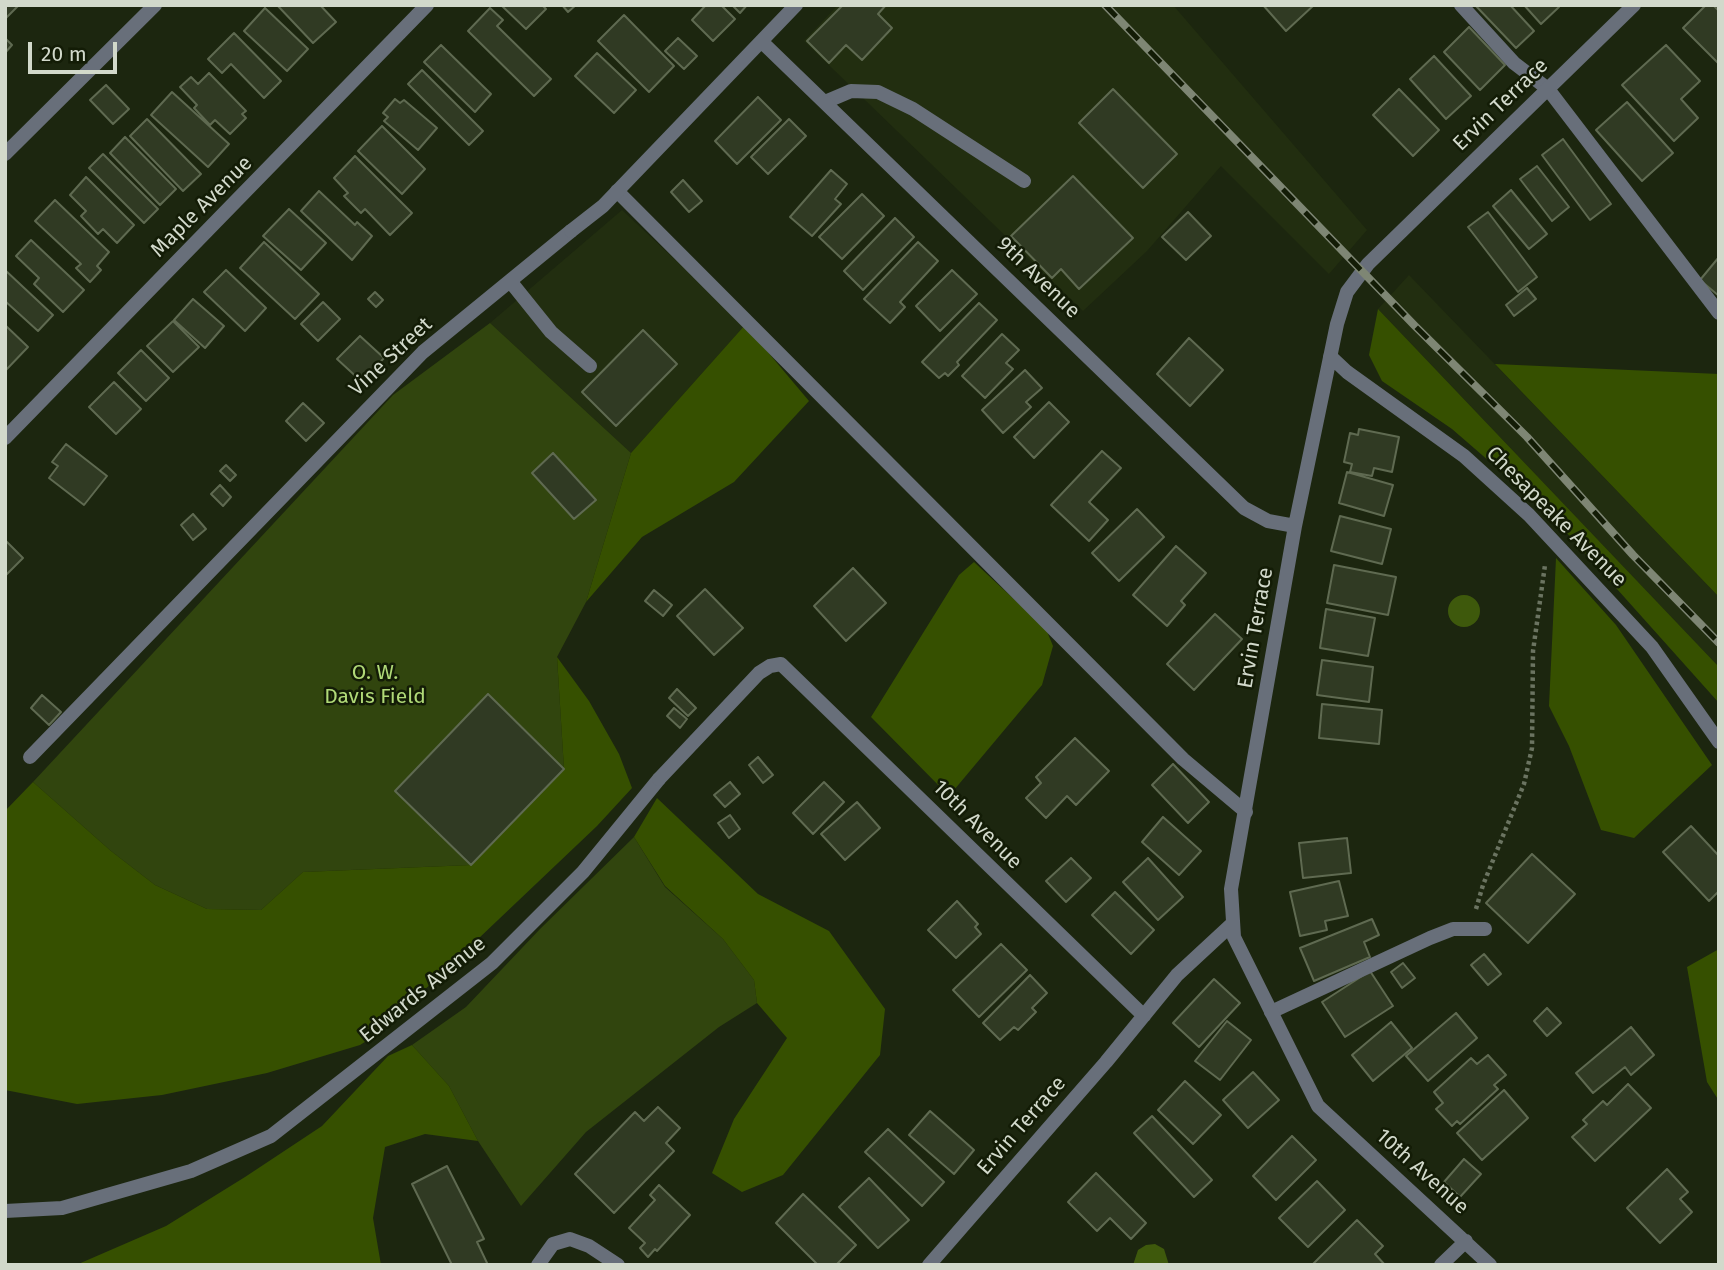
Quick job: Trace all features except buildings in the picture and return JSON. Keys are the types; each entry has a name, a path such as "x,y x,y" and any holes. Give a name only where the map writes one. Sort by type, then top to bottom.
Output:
{"street":[{"path":"5,154 155,5"},
{"name":"Maple Avenue","path":"5,438 427,5"},
{"name":"Vine Street","path":"30,757 414,361 617,191 796,5"},
{"path":"1461,5 1514,62 1548,89 1719,313"},
{"name":"Ervin Terrace","path":"929,1265 1177,975 1231,925 1231,889 1295,526 1330,356 1347,292 1368,264 1634,5"},
{"name":"9th Avenue","path":"762,42 1244,509 1268,521 1295,526"},
{"path":"825,102 851,91 877,92 913,109 1024,181"},
{"path":"617,191 1174,749 1246,812"},
{"path":"510,281 551,332 590,366"},
{"name":"Chesapeake Avenue","path":"1330,356 1347,372 1464,456 1549,536 1652,648 1719,742"},
{"name":"Edwards Avenue","path":"5,1211 62,1208 191,1171 271,1136 492,963 583,872 659,779 759,673 770,666 781,664"},
{"name":"10th Avenue","path":"781,664 1144,1016"},
{"name":"10th Avenue","path":"1231,925 1234,937 1318,1106 1490,1265"},
{"path":"1271,1012 1430,938 1478,928"},
{"path":"538,1265 553,1244 570,1238 589,1245 618,1265"},
{"path":"1441,1265 1466,1241"}],"path":[{"path":"1478,928 1483,885 1524,785 1532,748 1533,651 1549,536"}],"shaded area":[{"path":"838,5 1173,5 1367,230 1329,274 1221,166 1147,251 1083,311 804,41"},
{"path":"622,210 745,325 631,453 490,323"},
{"path":"1409,275 1719,597 1719,667 1378,309"},
{"path":"1378,309 1719,667 1719,703 1549,513 1452,429 1382,381 1369,355"},
{"path":"745,325 809,401 734,482 642,537 586,602 631,453"},
{"path":"1495,364 1719,374 1719,597"},
{"path":"1556,558 1616,625 1712,765 1634,838 1601,830 1569,746 1549,706"},
{"path":"974,562 1046,629 1053,646 1042,685 949,796 871,717 959,575"},
{"path":"1464,595 1475,600 1480,611 1475,622 1464,627 1453,622 1448,611 1453,600"},
{"path":"557,657 589,701 619,754 632,788 597,826 379,1033 360,1045 267,1073 162,1095 77,1104 5,1090 5,811 33,782 111,851 155,885 207,909 261,910 303,872 471,865 564,769"},
{"path":"657,798 758,894 829,931 885,1009 880,1055 783,1175 742,1192 712,1173 734,1119 787,1038 757,1003 754,980 723,939 665,886 634,837"},
{"path":"1719,949 1719,1101 1707,1082 1687,967"},
{"path":"412,1045 449,1086 478,1141 425,1134 385,1147 373,1218 381,1265 76,1265 166,1226 245,1177 322,1126 388,1056"},
{"path":"1155,1244 1164,1249 1169,1265 1133,1265 1138,1250"}],"green space":[{"name":"O. W. Davis Field","path":"490,323 631,453 586,602 557,657 564,769 471,865 303,872 261,910 207,909 155,885 111,851 33,782 393,395"},
{"path":"634,837 665,887 723,939 754,980 757,1003 719,1027 586,1132 521,1206 478,1141 449,1086 412,1045 466,1007 540,929"}],"railway":[{"path":"1105,5 1415,326 1527,437 1633,555 1719,643"}]}
